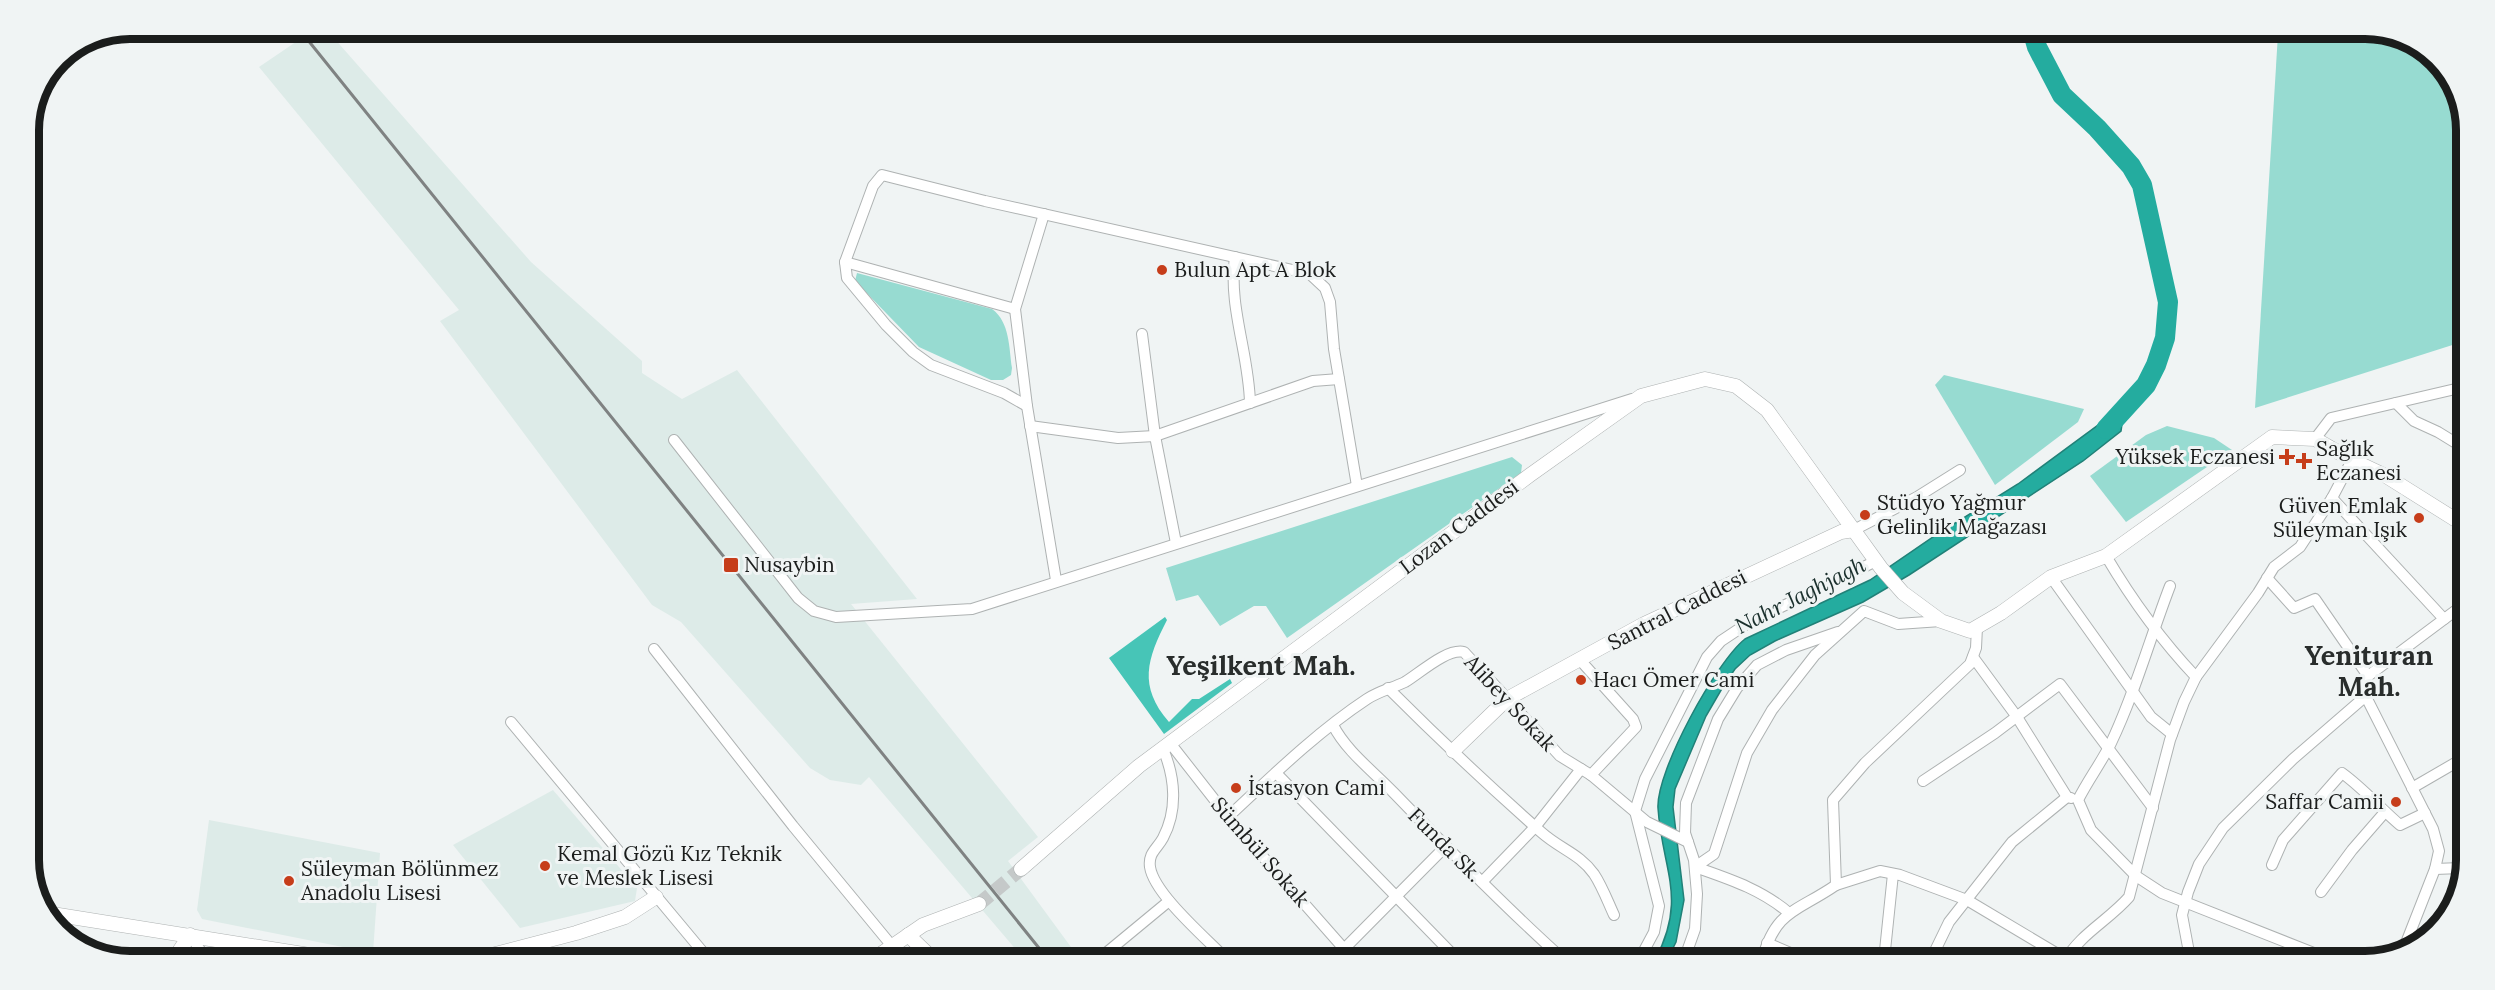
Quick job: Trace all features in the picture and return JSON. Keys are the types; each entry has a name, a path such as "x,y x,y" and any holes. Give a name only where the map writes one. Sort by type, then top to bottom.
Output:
{"main road":[{"name":"Lozan Caddesi","path":"1022,870 1139,766 1530,475 1641,396 1705,379 1736,386 1767,410 1879,564 1903,593 1941,621"},
{"path":"1941,621 1970,631 2001,613 2051,577 2106,556 2272,437 2315,440 2386,476 2456,521"},
{"name":"Santral Caddesi","path":"1453,751 1507,699 1713,591 1841,532 1854,530"},
{"path":"510,951 625,917 656,897"},
{"path":"885,951 923,925 979,904"},
{"path":"58,915 286,951"},
{"path":"179,951 190,935"},
{"path":"908,935 925,951"}],"street":[{"path":"1027,406 1004,393 931,365 912,352 886,326 847,278 845,262 873,186 882,175 1310,274 1325,288 1330,302 1339,379 1357,486"},
{"path":"1044,214 1015,309 1030,426 1056,580"},
{"path":"1235,257 1232,276 1234,299 1250,403"},
{"path":"845,262 1015,309"},
{"path":"1142,334 1155,436 1176,543"},
{"path":"1030,426 1118,438 1155,436 1313,381 1339,379"},
{"path":"2315,440 2331,418 2456,389"},
{"path":"674,441 798,598 814,611 836,617 972,609 1056,580 1641,396"},
{"path":"2396,403 2414,421 2456,443"},
{"path":"2072,951 2082,939 2115,912 2129,897 2172,734 2196,677 2274,567 2300,547 2332,498 2352,460"},
{"path":"1854,530 1917,497 1960,470"},
{"path":"2332,498 2444,619"},
{"path":"2106,556 2125,588 2168,647 2196,677"},
{"path":"1644,951 1653,932 1659,906 1635,811 1645,778 1707,657 1721,641 1748,623 1879,564"},
{"path":"2051,577 2151,717 2172,734"},
{"path":"2267,578 2294,608 2315,599 2368,676"},
{"path":"2170,586 2132,692 2107,749 2088,778 2078,800 2091,830 2136,876 2162,893 2308,951"},
{"path":"2407,940 2435,869 2439,851 2433,829 2361,687 2368,676 2456,610"},
{"path":"1695,867 1714,854 1747,753 1772,710 1815,655 1864,611 1898,624 1941,621"},
{"path":"1836,885 1833,800 1865,763 1970,664 1976,648 1977,627"},
{"path":"1687,951 1695,928 1697,894 1695,867 1685,833 1686,803 1718,719 1737,688 1757,665 1786,650 1841,631"},
{"path":"654,649 793,826 892,946"},
{"name":"Alibey Sokak","path":"1228,817 1276,773 1368,698 1403,683 1444,656 1458,650 1464,652 1560,756 1591,776 1647,822 1688,842"},
{"path":"1972,657 2017,717 2067,797 2078,800"},
{"path":"1580,660 1633,719 1636,728 1591,776"},
{"path":"1923,782 2017,717 2060,684 2153,808"},
{"path":"1388,688 1535,827 1565,851 1577,854 1595,875 1614,915"},
{"path":"2187,951 2182,915 2185,903 2199,864 2223,828 2293,759 2367,696"},
{"path":"511,722 698,951"},
{"name":"Funda Sk.","path":"1333,725 1351,749 1446,846 1555,951"},
{"path":"1166,746 1175,795 1163,838 1150,854 1150,867 1157,885 1170,901 1218,951"},
{"name":"Sümbül Sokak","path":"1166,746 1344,949"},
{"path":"2412,788 2456,762"},
{"path":"1482,882 1535,827 1581,769"},
{"path":"1276,773 1448,951"},
{"path":"2272,865 2283,840 2342,773 2362,788 2400,825 2425,813"},
{"path":"1935,951 1949,922 2012,842 2067,797"},
{"path":"2321,892 2352,850 2385,812"},
{"path":"1344,949 1446,846"},
{"path":"1695,867 1739,882 1773,899 1789,913"},
{"path":"2435,869 2455,868"},
{"path":"1765,951 1767,943 1784,916 1814,901 1836,885 1880,871 1966,900 2050,951"},
{"path":"1885,951 1893,874"},
{"path":"1109,951 1170,901"},
{"path":"190,935 201,951"},
{"path":"1767,943 1786,951"}],"shaded area":[{"path":"300,39 335,39 531,262 642,361 642,373 682,399 737,370 917,599 851,604 1038,837 1008,861 1074,951 1017,951 869,777 861,785 830,780 810,768 681,622 652,605 440,321 459,310 259,67"},
{"path":"2278,39 2365,39 2394,44 2420,58 2437,75 2447,90 2454,112 2456,124 2456,344 2255,408"},
{"path":"857,273 992,309 998,314 1008,336 1011,375 1003,380 991,380 919,347 855,281"},
{"path":"1944,375 2084,409 2078,422 1995,485 1935,385"},
{"path":"2124,410 2121,431 2083,461 1909,575 1863,602 1775,641 1750,655 1735,669 1706,716 1675,789 1673,807 1684,900 1676,942 1672,951 1659,951 1670,919 1672,901 1660,830 1658,808 1660,791 1677,744 1690,718 1733,651 1745,639 1870,580 1936,535 2018,484 2101,423"},
{"path":"2167,426 2214,438 2232,450 2126,522 2090,476 2146,435"},
{"path":"1512,457 1522,465 1521,473 1287,638 1266,606 1254,606 1220,626 1198,595 1176,601 1166,568"},
{"path":"1165,617 1167,620 1151,660 1149,684 1159,709 1169,722 1192,699 1199,699 1230,679 1232,683 1164,734 1109,658"},
{"name":"Kemal Gözü Kız Teknik ve Meslek Lisesi","path":"553,790 637,888 635,901 520,928 453,845"},
{"name":"Süleyman Bölünmez Anadolu Lisesi","path":"209,820 380,853 373,951 363,951 202,919 197,910"}],"waterway":[{"name":"Nahr Jaghjagh","path":"2035,39 2062,95 2097,128 2131,166 2142,185 2168,302 2165,338 2156,365 2146,385 2106,429"}],"tunnel":[{"path":"979,904 1021,869"}],"railway":[{"path":"307,39 1041,951"}],"place":[{"name":"Bulun Apt A Blok","path":"1162,270"},
{"name":"Yüksek Eczanesi","path":"2287,457"},
{"name":"Sağlık Eczanesi","path":"2304,461"},
{"name":"Stüdyo Yağmur Gelinlik Mağazası","path":"1865,515"},
{"name":"Güven Emlak Süleyman Işık","path":"2419,518"},
{"name":"Nusaybin","path":"731,565"},
{"name":"Hacı Ömer Cami","path":"1581,680"},
{"name":"İstasyon Cami","path":"1236,788"},
{"name":"Saffar Camii","path":"2396,802"},
{"name":"Kemal Gözü Kız Teknik ve Meslek Lisesi","path":"545,866"},
{"name":"Süleyman Bölünmez Anadolu Lisesi","path":"289,881"}],"district":[{"name":"Yeşilkent Mah.","path":"1261,666"},
{"name":"Yenituran Mah.","path":"2369,672"}]}
